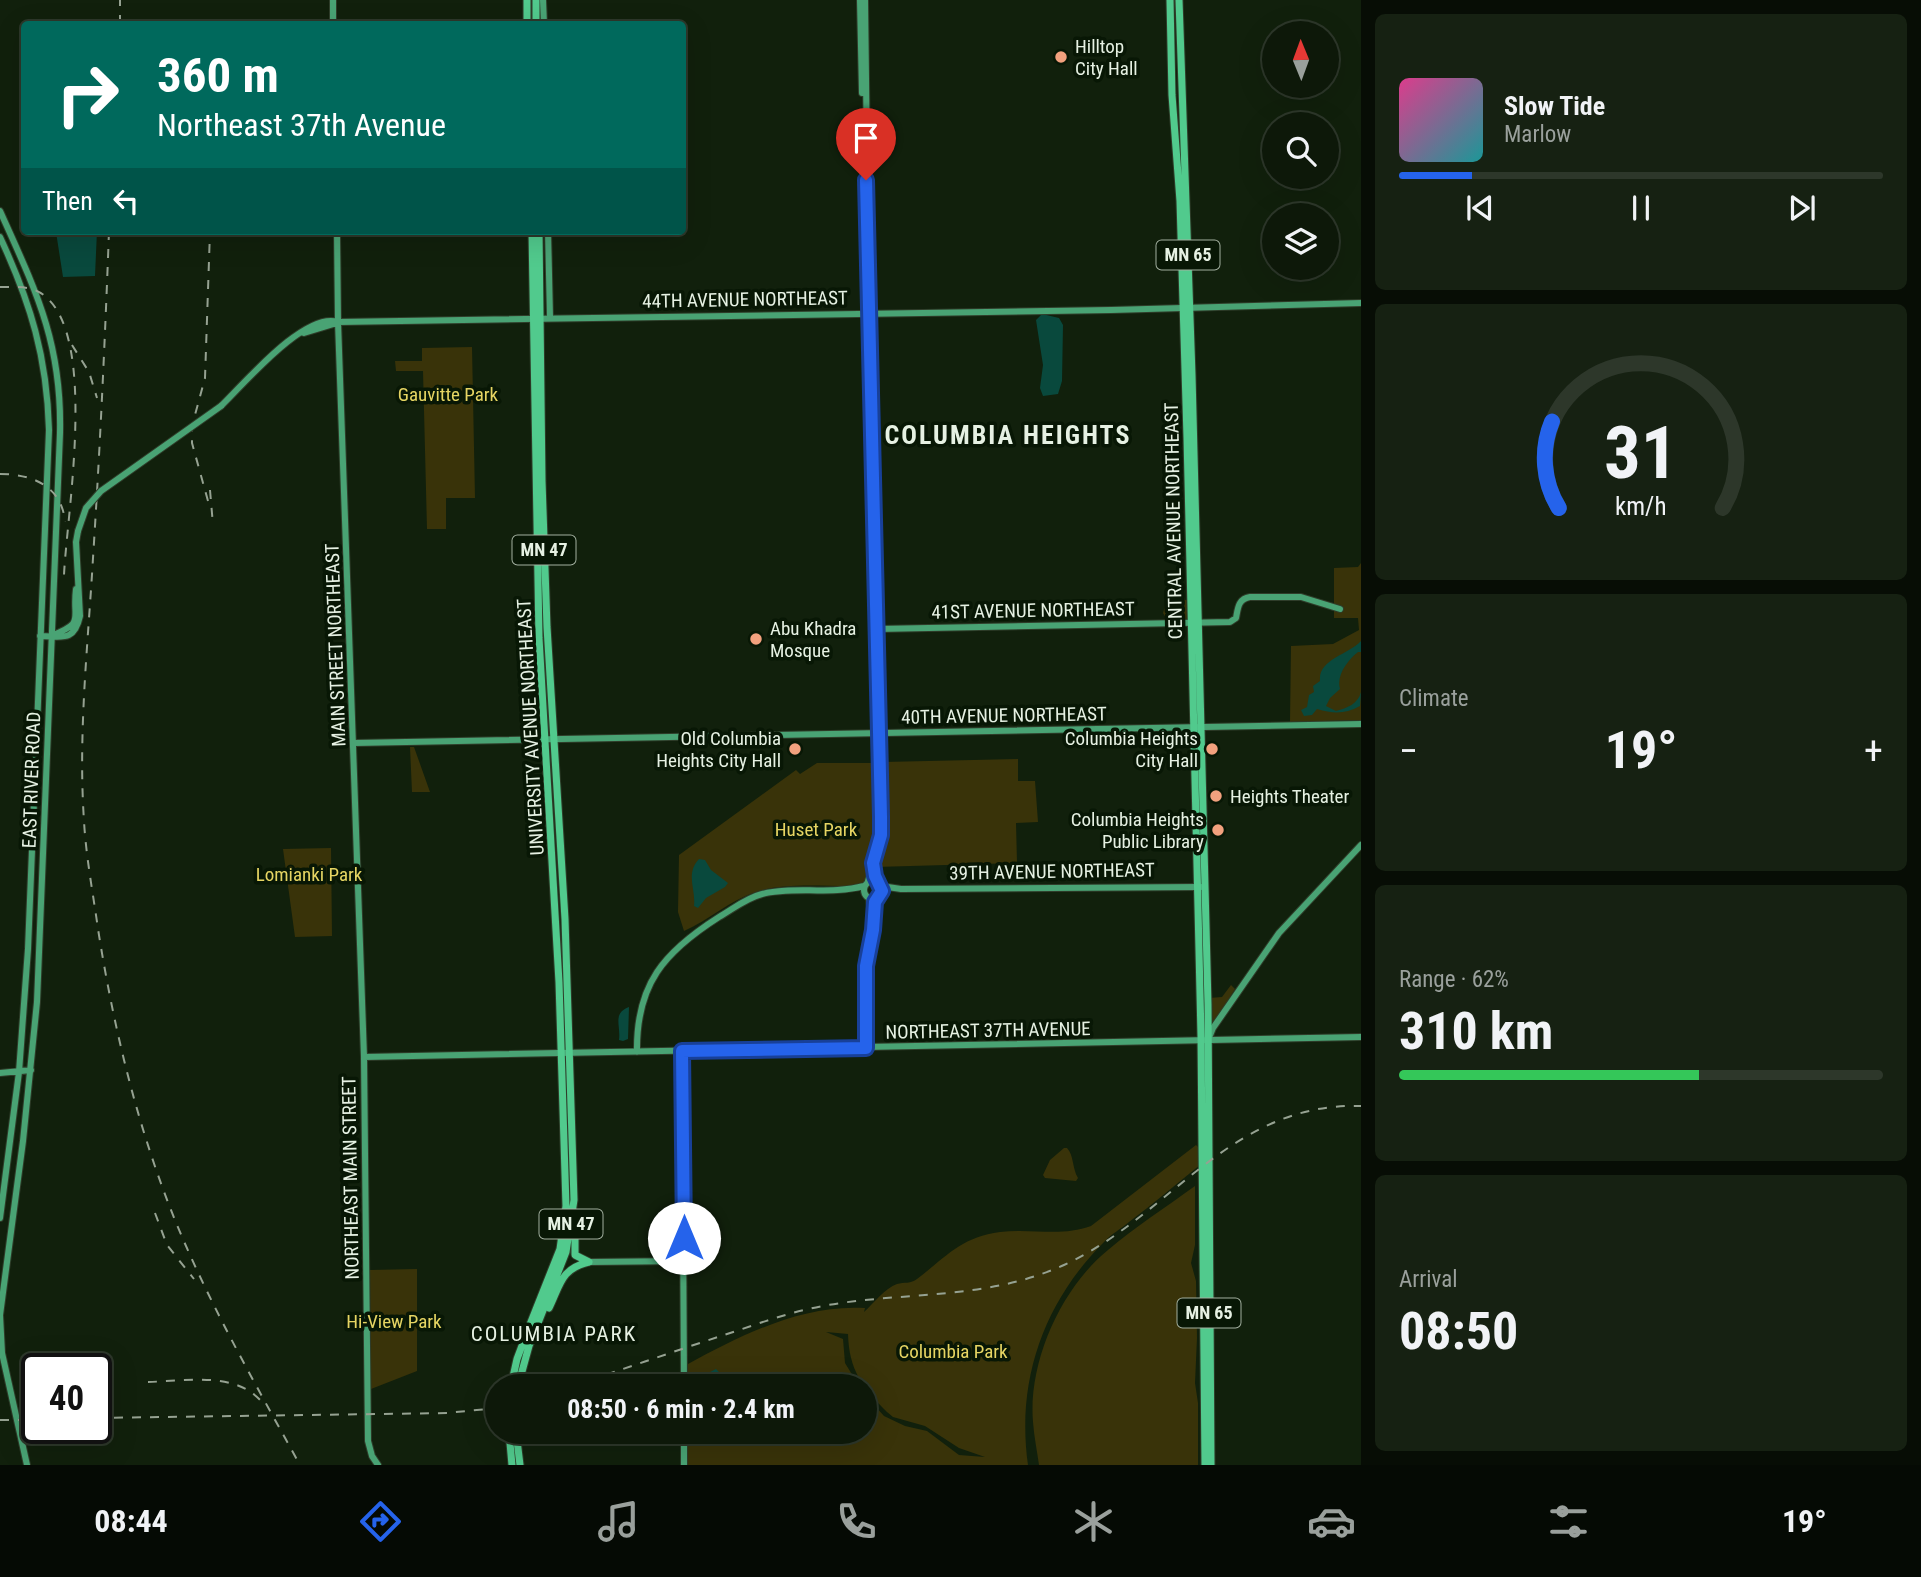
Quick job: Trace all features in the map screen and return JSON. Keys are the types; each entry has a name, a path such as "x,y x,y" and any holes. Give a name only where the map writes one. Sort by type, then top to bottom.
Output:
{"main road":[{"path":"527,0 527,21"},
{"path":"536,0 537,21"},
{"name":"CENTRAL AVENUE NORTHEAST","path":"1170,0 1172,95 1186,308"},
{"name":"CENTRAL AVENUE NORTHEAST","path":"1179,0 1204,1041"},
{"name":"UNIVERSITY AVENUE NORTHEAST","path":"532,235 537,317"},
{"name":"UNIVERSITY AVENUE NORTHEAST","path":"539,235 539,638 550,738 564,1053"},
{"name":"CENTRAL AVENUE NORTHEAST","path":"1200,886 1199,957 1203,979"},
{"name":"MN 65","path":"1203,979 1208,1004 1204,1041 1205,1465"},
{"name":"MN 65","path":"1204,1041 1211,1465"},
{"name":"MN 47","path":"521,1374 528,1346 566,1252 574,1200 564,1053"},
{"name":"MN 47","path":"514,1374 563,1234 566,1197 564,1053"},
{"path":"574,1200 575,1255 589,1262"},
{"path":"535,1332 568,1270 589,1262"},
{"path":"512,1465 513,1444"},
{"path":"516,1444 520,1465"}],"street":[{"path":"333,0 333,21"},
{"path":"543,0 544,21"},
{"path":"862,0 881,835 873,863 873,930 866,966 866,1048"},
{"name":"EAST RIVER ROAD","path":"0,211 38,297 53,345 58,378 60,433 41,936 31,1066 1,1294 1,1351 27,1465"},
{"name":"MAIN STREET NORTHEAST","path":"337,235 364,1057"},
{"path":"548,235 550,317"},
{"name":"EAST RIVER ROAD","path":"0,237 34,321 48,390 49,430 29,936 19,1072 0,1218"},
{"name":"44TH AVENUE NORTHEAST","path":"51,636 69,636 78,625 78,531 86,508 101,491 221,406 290,340 338,322 1361,303"},
{"name":"41ST AVENUE NORTHEAST","path":"877,629 1230,622 1236,618 1238,604 1250,597 1301,597 1340,609"},
{"path":"40,636 51,636"},
{"name":"40TH AVENUE NORTHEAST","path":"354,743 1361,724"},
{"path":"1204,1041 1279,933 1361,845"},
{"name":"39TH AVENUE NORTHEAST","path":"637,1052 638,1023 650,985 665,959 687,939 744,902 762,894 841,890 1200,886"},
{"name":"NORTHEAST 37TH AVENUE","path":"364,1057 1361,1037"},
{"path":"682,1051 684,1374"},
{"name":"NORTHEAST MAIN STREET","path":"364,1057 368,1440 372,1456 378,1465"},
{"path":"0,1073 19,1072 31,1066"},
{"path":"589,1262 684,1261"},
{"path":"684,1444 684,1465"}],"green space":[{"name":"Gauvitte Park","path":"472,347 475,498 446,498 446,529 427,529 423,371 396,371 395,361 422,361 422,348"},
{"path":"1361,563 1361,720 1290,722 1291,646 1333,644 1359,630 1358,618 1334,618 1334,568 1358,567"},
{"path":"1167,599 1188,600 1187,620 1167,620 1163,613"},
{"path":"410,747 414,747 430,792 412,792"},
{"name":"Huset Park","path":"1018,759 1018,781 1035,781 1038,822 1016,823 1017,863 875,867 885,834 883,762"},
{"name":"Huset Park","path":"817,763 875,763 875,847 867,881 858,886 793,886 756,892 684,931 678,912 679,855 796,770 800,774"},
{"name":"Lomianki Park","path":"331,848 332,936 295,937 283,849"},
{"path":"1231,985 1235,989 1212,1026 1209,998 1222,997"},
{"name":"Columbia Park","path":"1196,1145 1199,1148 1200,1165 1107,1239 1083,1265 1050,1317 1039,1344 1026,1403 1028,1465 687,1465 687,1444 877,1444 877,1408 884,1416 905,1426 927,1431 959,1455 985,1457 959,1448 925,1426 893,1417 887,1412 877,1401 877,1374 857,1374 851,1358 848,1334 826,1332 843,1339 845,1363 852,1374 688,1374 688,1364 751,1332 796,1316 842,1308 865,1308 864,1312 888,1289 897,1284 915,1281 955,1249 975,1238 1000,1232 1058,1232 1091,1226"},
{"path":"1064,1148 1071,1154 1078,1178 1076,1181 1045,1178 1043,1175 1050,1160"},
{"path":"1195,1186 1195,1245 1191,1263 1196,1281 1195,1383 1198,1403 1198,1465 1039,1465 1033,1422 1036,1375 1042,1351 1062,1305 1091,1266 1108,1250"},
{"name":"Hi-View Park","path":"417,1269 417,1371 371,1389 370,1270"}],"water":[{"path":"56,235 97,235 95,276 63,277"},
{"path":"1042,314 1059,318 1063,325 1062,381 1058,394 1043,396 1040,388 1043,365 1036,320"},
{"path":"1361,641 1361,652 1354,655 1344,668 1340,689 1326,706 1336,711 1344,708 1355,702 1361,692 1360,706 1339,712 1317,709 1312,715 1304,716 1301,710 1307,707 1309,695 1314,692 1313,686 1320,681 1324,667"},
{"path":"699,859 705,860 711,870 728,883 706,898 698,908 694,906 692,876"},
{"path":"629,1007 628,1039 623,1041 619,1040 618,1021 621,1013"},
{"path":"716,1369 719,1372 719,1374 706,1374"}],"railway":[{"path":"120,0 120,21"},
{"path":"109,235 82,755 85,834 98,929 129,1079 163,1189 220,1317 300,1465"},
{"path":"208,501 192,443 192,426 205,378 210,235"},
{"path":"0,287 30,289 46,297 62,319 71,350 75,429 64,575"},
{"path":"72,345 89,372 97,398"},
{"path":"0,474 23,476 43,484 58,499 65,522"},
{"path":"210,490 213,525"},
{"path":"608,1374 804,1310 869,1300 967,1291 1032,1277 1064,1265 1102,1244 1204,1166 1238,1142 1274,1122 1315,1110 1361,1106"},
{"path":"155,1213 167,1245 194,1279"},
{"path":"148,1382 223,1382 237,1385 261,1401"},
{"path":"112,1418 447,1413 485,1409"},
{"path":"0,1420 21,1420"}],"place":[{"name":"Hilltop City Hall","path":"1061,57"},
{"name":"Abu Khadra Mosque","path":"756,639"},
{"name":"Old Columbia Heights City Hall","path":"795,749"},
{"name":"Columbia Heights City Hall","path":"1212,749"},
{"name":"Heights Theater","path":"1216,796"},
{"name":"Columbia Heights Public Library","path":"1218,830"}],"district":[{"name":"COLUMBIA HEIGHTS","path":"1008,435"},
{"name":"COLUMBIA PARK","path":"554,1334"}],"route":[{"path":"684,1238 682,1051 866,1048 866,966 875,902 882,891 873,863 881,835 881,817 866,180"}]}
